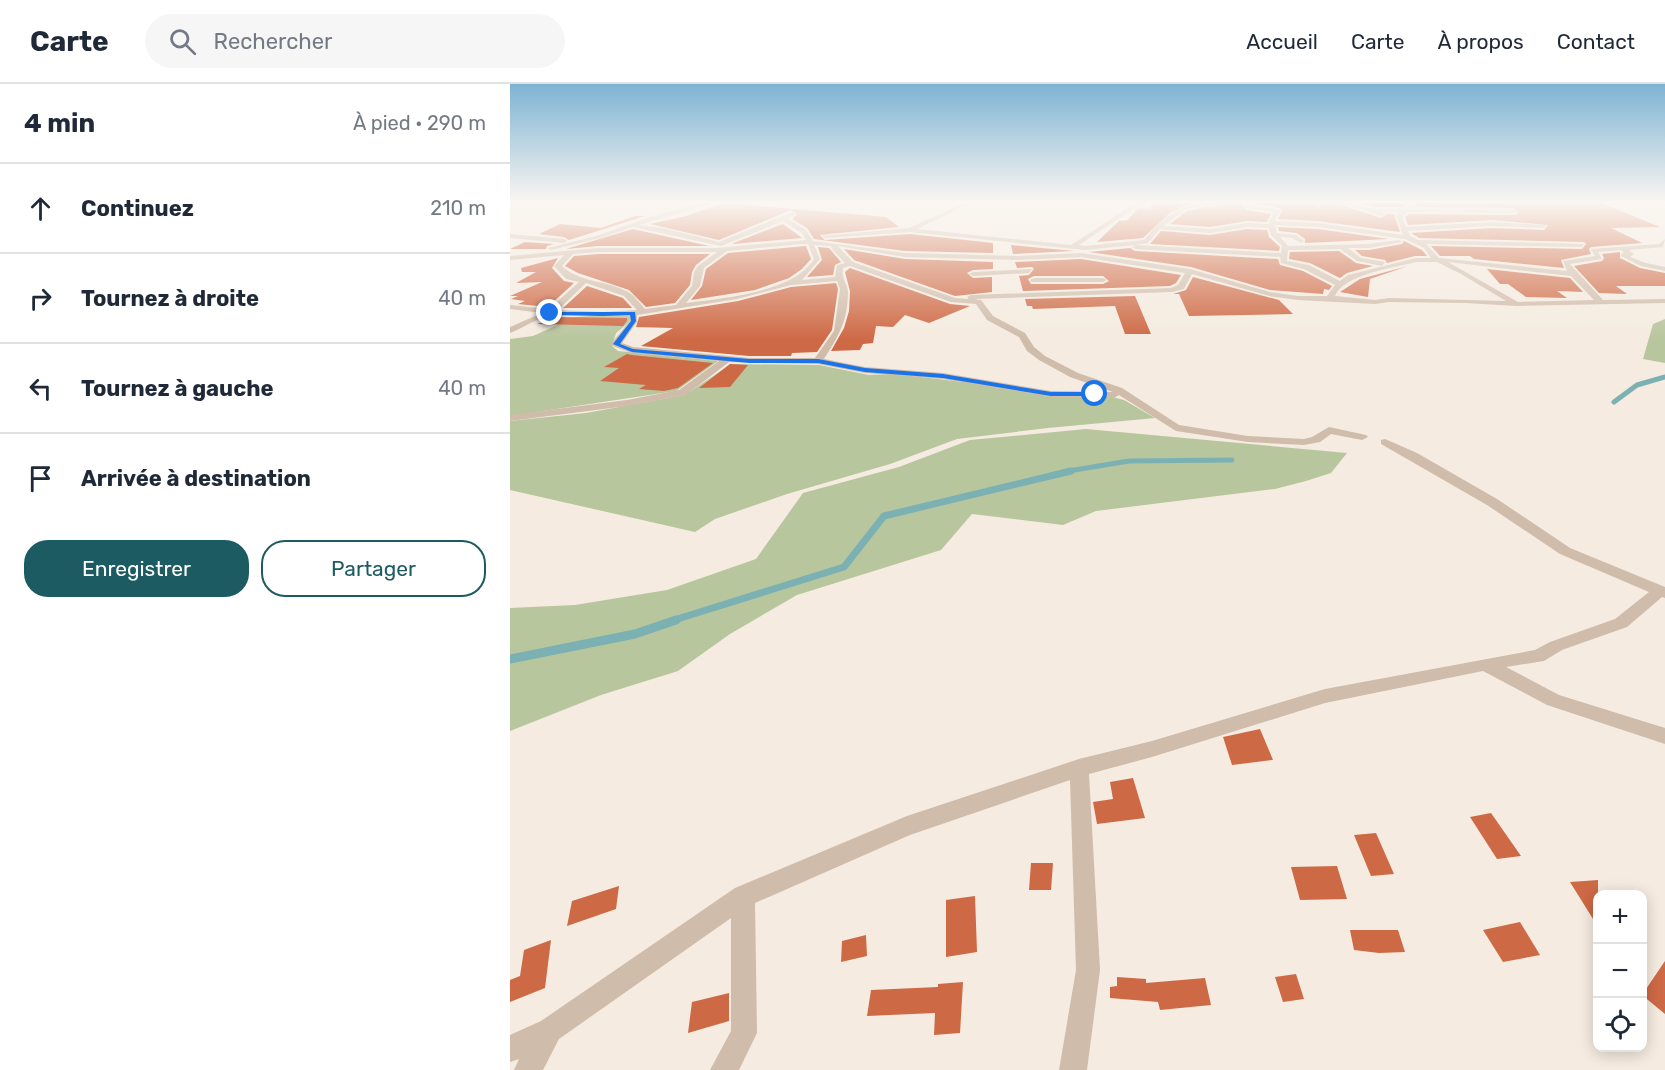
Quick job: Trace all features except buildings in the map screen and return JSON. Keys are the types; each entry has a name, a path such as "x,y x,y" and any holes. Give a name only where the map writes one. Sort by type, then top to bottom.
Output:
{"street":[{"path":"512,259 549,248"},
{"path":"512,259 603,250 720,248"},
{"path":"680,305 696,286 695,274 698,268 721,248"},
{"path":"786,284 803,276 817,259 814,248"},
{"path":"834,248 850,264 954,300 1178,289 1205,250"},
{"path":"859,248 894,254 977,257 1081,255 1100,259 1194,268 1269,294 1298,298 1330,297 1375,302 1389,300 1465,301 1517,304 1665,301"},
{"path":"1158,248 1285,252 1330,248"},
{"path":"1283,248 1285,252 1283,262 1306,267 1340,284"},
{"path":"1343,248 1359,260 1397,266"},
{"path":"1427,248 1436,259 1517,304"},
{"path":"1589,248 1599,258 1565,262 1573,274 1600,301"},
{"path":"1593,250 1619,248"},
{"path":"1619,248 1630,253 1623,255 1645,266 1665,269"},
{"path":"572,252 558,266 569,277 604,285 627,294 638,312"},
{"path":"970,299 973,274 971,265 977,257"},
{"path":"1007,272 1012,258"},
{"path":"1100,259 1099,270 1105,293"},
{"path":"1330,297 1340,284 1363,272 1397,266 1412,260 1436,259 1510,265 1573,274"},
{"path":"818,361 838,331 844,289 838,277 840,267 850,264"},
{"path":"973,274 1029,271"},
{"path":"803,276 838,277"},
{"path":"510,307 551,313 603,315 638,312 756,292 786,284 838,277"},
{"path":"1034,280 1103,280"},
{"path":"512,328 551,313 583,282"},
{"path":"970,299 978,302 990,318 1022,335 1031,350 1056,367 1126,394 1127,397 1176,428 1190,432 1304,442 1316,440 1329,430 1362,437"},
{"path":"638,312 616,344 622,348 726,360 818,361 865,370 943,376 1051,394 1127,397"},
{"path":"510,418 627,403 682,393 726,360"},
{"path":"510,1049 550,1030 742,896 907,826 1079,768 1152,749 1325,696 1485,664 1538,656 1556,646 1622,624 1663,592 1565,552 1492,502 1385,442"},
{"path":"1485,664 1552,700 1665,736"},
{"path":"1073,1070 1088,970 1079,768"},
{"path":"724,1070 744,1033 742,896"},
{"path":"528,1070 550,1030"}],"green space":[{"path":"631,313 631,321 616,333 612,346 618,351 718,361 676,391 510,416 510,339 533,336 575,317"},
{"path":"1665,319 1665,363 1643,359 1653,324"},
{"path":"731,364 819,365 869,375 895,374 1112,397 1124,400 1155,418 957,439 890,464 787,494 715,519 695,532 510,490 510,421 586,413 685,395"},
{"path":"1086,429 1347,453 1331,473 1275,489 1096,511 1063,525 972,514 941,550 797,595 730,634 678,671 601,695 510,731 510,608 575,605 667,590 756,559 803,493 899,467 970,440"}],"waterway":[{"path":"1614,402 1637,385 1665,377"},
{"path":"1062,472 1129,461 1232,460"},
{"path":"671,621 844,567 884,516 1071,471"},
{"path":"510,659 635,634 676,620"}],"route":[{"path":"550,313 603,315 633,313 633,321 616,344 632,350 749,361 818,361 865,370 943,376 1051,394 1095,394"}]}
